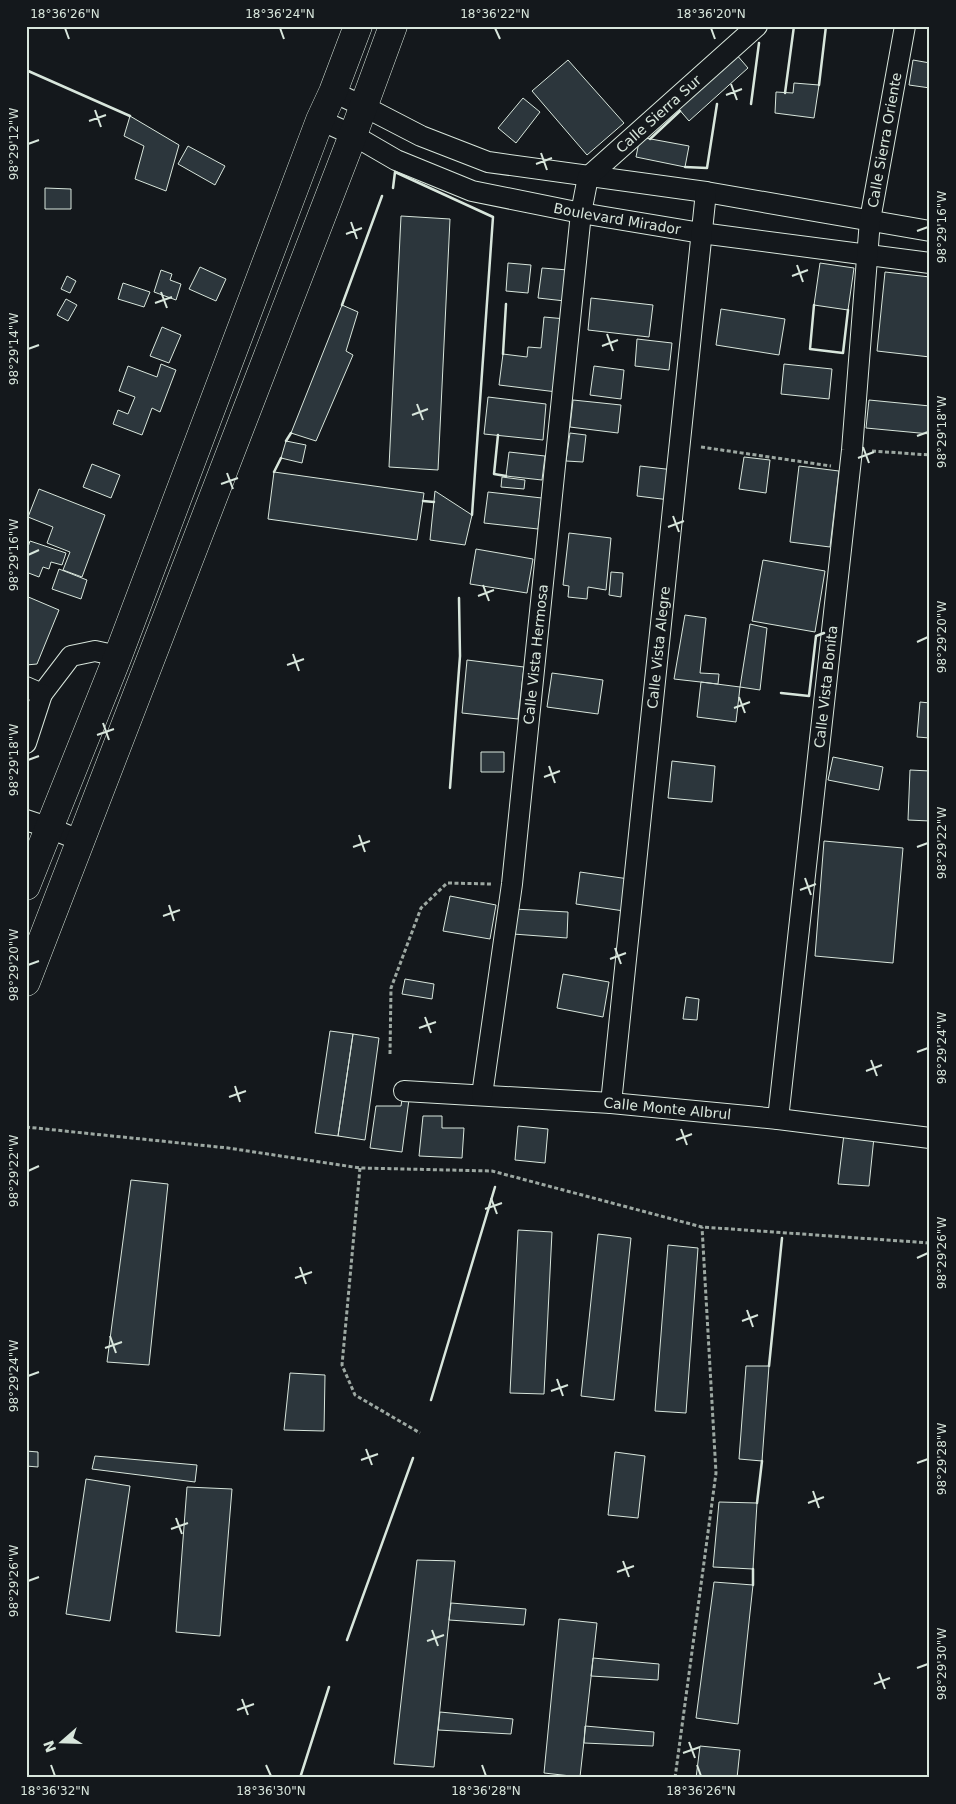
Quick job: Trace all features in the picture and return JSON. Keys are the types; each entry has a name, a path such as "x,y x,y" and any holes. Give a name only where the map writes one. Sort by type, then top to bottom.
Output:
{"main road":[{"path":"26,886 38,824 118,656 320,120 333,92 358,26"},
{"path":"26,982 353,135 393,26"}],"street":[{"name":"Calle Sierra Sur","path":"588,177 756,26"},
{"name":"Calle Sierra Oriente","path":"866,254 870,220 906,26"},
{"path":"333,92 421,136 488,162 706,192 930,231"},
{"name":"Boulevard Mirador","path":"320,120 353,135 396,160 472,191 581,213 701,233 930,263"},
{"path":"581,213 588,177"},
{"name":"Calle Vista Alegre","path":"610,1103 706,192"},
{"name":"Calle Vista Hermosa","path":"482,1096 512,884 581,213"},
{"name":"Calle Vista Bonita","path":"778,1119 850,460 866,254"},
{"path":"26,743 34,691 72,656 95,651 118,656"},
{"path":"38,824 81,841"},
{"name":"Calle Monte Albrul","path":"404,1091 610,1103 778,1119 930,1138"}],"path":[{"path":"680,444 850,460 930,455"},
{"path":"390,1054 391,988 421,908 447,883 512,884"},
{"path":"26,1127 228,1148 360,1168 492,1171 702,1227 930,1244"},
{"path":"360,1168 342,1364 355,1395 420,1433"},
{"path":"675,1778 716,1473 702,1227"}],"building":[{"path":"736,54 748,68 689,121 677,107"},
{"path":"568,60 624,123 587,155 532,91"},
{"path":"913,60 930,63 930,88 909,85"},
{"path":"794,83 819,85 814,118 775,113 776,92 793,93"},
{"path":"523,98 540,112 516,143 498,128"},
{"path":"130,116 179,145 166,191 135,179 144,146 124,136"},
{"path":"640,137 689,146 685,167 636,157"},
{"path":"188,146 225,166 215,185 178,164"},
{"path":"45,188 71,189 71,209 45,209"},
{"path":"401,216 450,219 438,470 389,467"},
{"path":"508,263 531,265 528,293 506,291"},
{"path":"820,263 854,268 848,310 814,305"},
{"path":"200,267 226,279 216,301 189,289"},
{"path":"542,268 568,270 565,301 538,298"},
{"path":"161,270 172,274 170,280 181,284 176,300 154,292"},
{"path":"885,272 930,277 930,357 877,351"},
{"path":"67,276 76,281 70,293 61,289"},
{"path":"123,283 150,292 144,307 118,299"},
{"path":"591,298 653,305 649,337 588,330"},
{"path":"66,299 77,305 68,321 57,315"},
{"path":"342,305 358,312 346,351 353,355 316,441 291,433"},
{"path":"721,309 785,319 779,355 716,345"},
{"path":"544,317 566,319 557,392 499,385 503,354 527,357 528,347 541,348"},
{"path":"162,327 181,335 169,363 150,356"},
{"path":"637,339 672,343 669,370 635,366"},
{"path":"161,364 176,370 160,412 152,408 142,435 113,424 118,410 128,414 135,397 119,391 128,366 157,377"},
{"path":"784,364 832,369 829,399 781,394"},
{"path":"594,366 624,370 621,399 590,395"},
{"path":"488,397 546,404 543,440 484,434"},
{"path":"573,400 621,405 618,433 570,427"},
{"path":"869,400 930,406 930,434 866,428"},
{"path":"570,433 586,435 583,462 566,461"},
{"path":"286,441 306,445 302,463 281,458"},
{"path":"509,452 545,456 542,480 506,476"},
{"path":"744,457 770,460 766,493 739,489"},
{"path":"92,464 120,475 111,498 83,487"},
{"path":"640,466 674,470 670,500 637,496"},
{"path":"799,466 839,471 830,547 790,542"},
{"path":"274,472 424,493 417,540 268,519"},
{"path":"502,477 525,480 524,489 501,487"},
{"path":"39,489 105,515 82,577 63,570 70,552 47,543 53,527 28,517"},
{"path":"435,491 472,515 465,545 430,540"},
{"path":"488,492 542,498 538,529 484,523"},
{"path":"569,533 611,538 606,590 588,587 587,599 568,597 569,586 563,585"},
{"path":"30,541 66,553 62,565 51,562 49,569 43,567 39,577 26,572 26,553"},
{"path":"476,549 533,559 527,593 470,584"},
{"path":"763,560 825,571 815,632 752,621"},
{"path":"59,569 87,580 81,599 52,589"},
{"path":"611,572 623,573 621,597 609,595"},
{"path":"26,596 59,610 37,664 26,665"},
{"path":"685,615 706,618 700,673 719,674 718,684 674,679"},
{"path":"750,624 767,628 760,690 740,687"},
{"path":"467,660 524,667 518,719 462,713"},
{"path":"552,673 603,680 598,714 547,707"},
{"path":"701,682 740,687 736,722 697,717"},
{"path":"920,702 930,703 930,738 917,737"},
{"path":"481,752 504,752 504,772 481,772"},
{"path":"833,757 883,767 879,790 828,780"},
{"path":"672,761 715,766 712,802 668,798"},
{"path":"910,770 930,771 930,821 908,820"},
{"path":"824,841 903,848 893,963 815,956"},
{"path":"580,872 629,879 624,911 576,904"},
{"path":"450,896 496,905 490,939 443,931"},
{"path":"514,909 568,912 567,938 513,934"},
{"path":"563,974 609,982 603,1017 557,1008"},
{"path":"405,979 434,984 432,999 402,994"},
{"path":"686,997 699,999 697,1020 683,1019"},
{"path":"330,1031 353,1034 338,1136 315,1133"},
{"path":"353,1034 379,1038 365,1140 338,1136"},
{"path":"403,1092 410,1092 402,1152 370,1148 376,1106 401,1106"},
{"path":"423,1116 442,1116 442,1128 464,1128 462,1158 419,1156"},
{"path":"518,1126 548,1129 545,1163 515,1160"},
{"path":"844,1134 874,1137 869,1186 838,1184"},
{"path":"131,1180 168,1184 149,1365 107,1362"},
{"path":"518,1230 552,1232 544,1394 510,1393"},
{"path":"598,1234 631,1238 614,1400 581,1396"},
{"path":"668,1245 698,1248 686,1413 655,1411"},
{"path":"746,1366 769,1366 762,1461 739,1459"},
{"path":"290,1373 325,1375 324,1431 284,1430"},
{"path":"26,1451 38,1452 38,1467 26,1466"},
{"path":"615,1452 645,1456 638,1518 608,1515"},
{"path":"95,1456 197,1465 195,1482 92,1469"},
{"path":"86,1479 130,1486 110,1621 66,1614"},
{"path":"187,1487 232,1489 220,1636 176,1632"},
{"path":"719,1502 757,1503 753,1569 713,1567"},
{"path":"417,1560 455,1561 434,1767 394,1764"},
{"path":"714,1582 753,1585 738,1724 696,1718"},
{"path":"451,1603 526,1609 524,1625 449,1620"},
{"path":"559,1619 597,1623 580,1777 544,1773"},
{"path":"593,1658 659,1664 658,1680 591,1676"},
{"path":"440,1712 513,1719 511,1734 438,1730"},
{"path":"585,1726 654,1732 653,1746 584,1743"},
{"path":"700,1746 740,1750 737,1778 696,1778"}],"wall":[{"path":"785,93 794,26"},
{"path":"819,85 826,26"},
{"path":"751,104 759,43"},
{"path":"26,70 130,116"},
{"path":"685,167 707,168 717,104"},
{"path":"650,139 680,111"},
{"path":"393,188 395,172 493,217 472,515"},
{"path":"342,305 382,196"},
{"path":"503,354 506,304"},
{"path":"814,305 810,349 843,353 848,310"},
{"path":"286,441 291,433"},
{"path":"498,435 494,474 506,476"},
{"path":"274,472 281,458"},
{"path":"423,501 434,502"},
{"path":"450,788 460,656 459,598"},
{"path":"781,693 809,696 816,636 824,633"},
{"path":"431,1400 495,1187"},
{"path":"769,1366 782,1238"},
{"path":"347,1640 413,1458"},
{"path":"757,1503 762,1461"},
{"path":"753,1569 753,1585"},
{"path":"300,1778 329,1687"}]}
